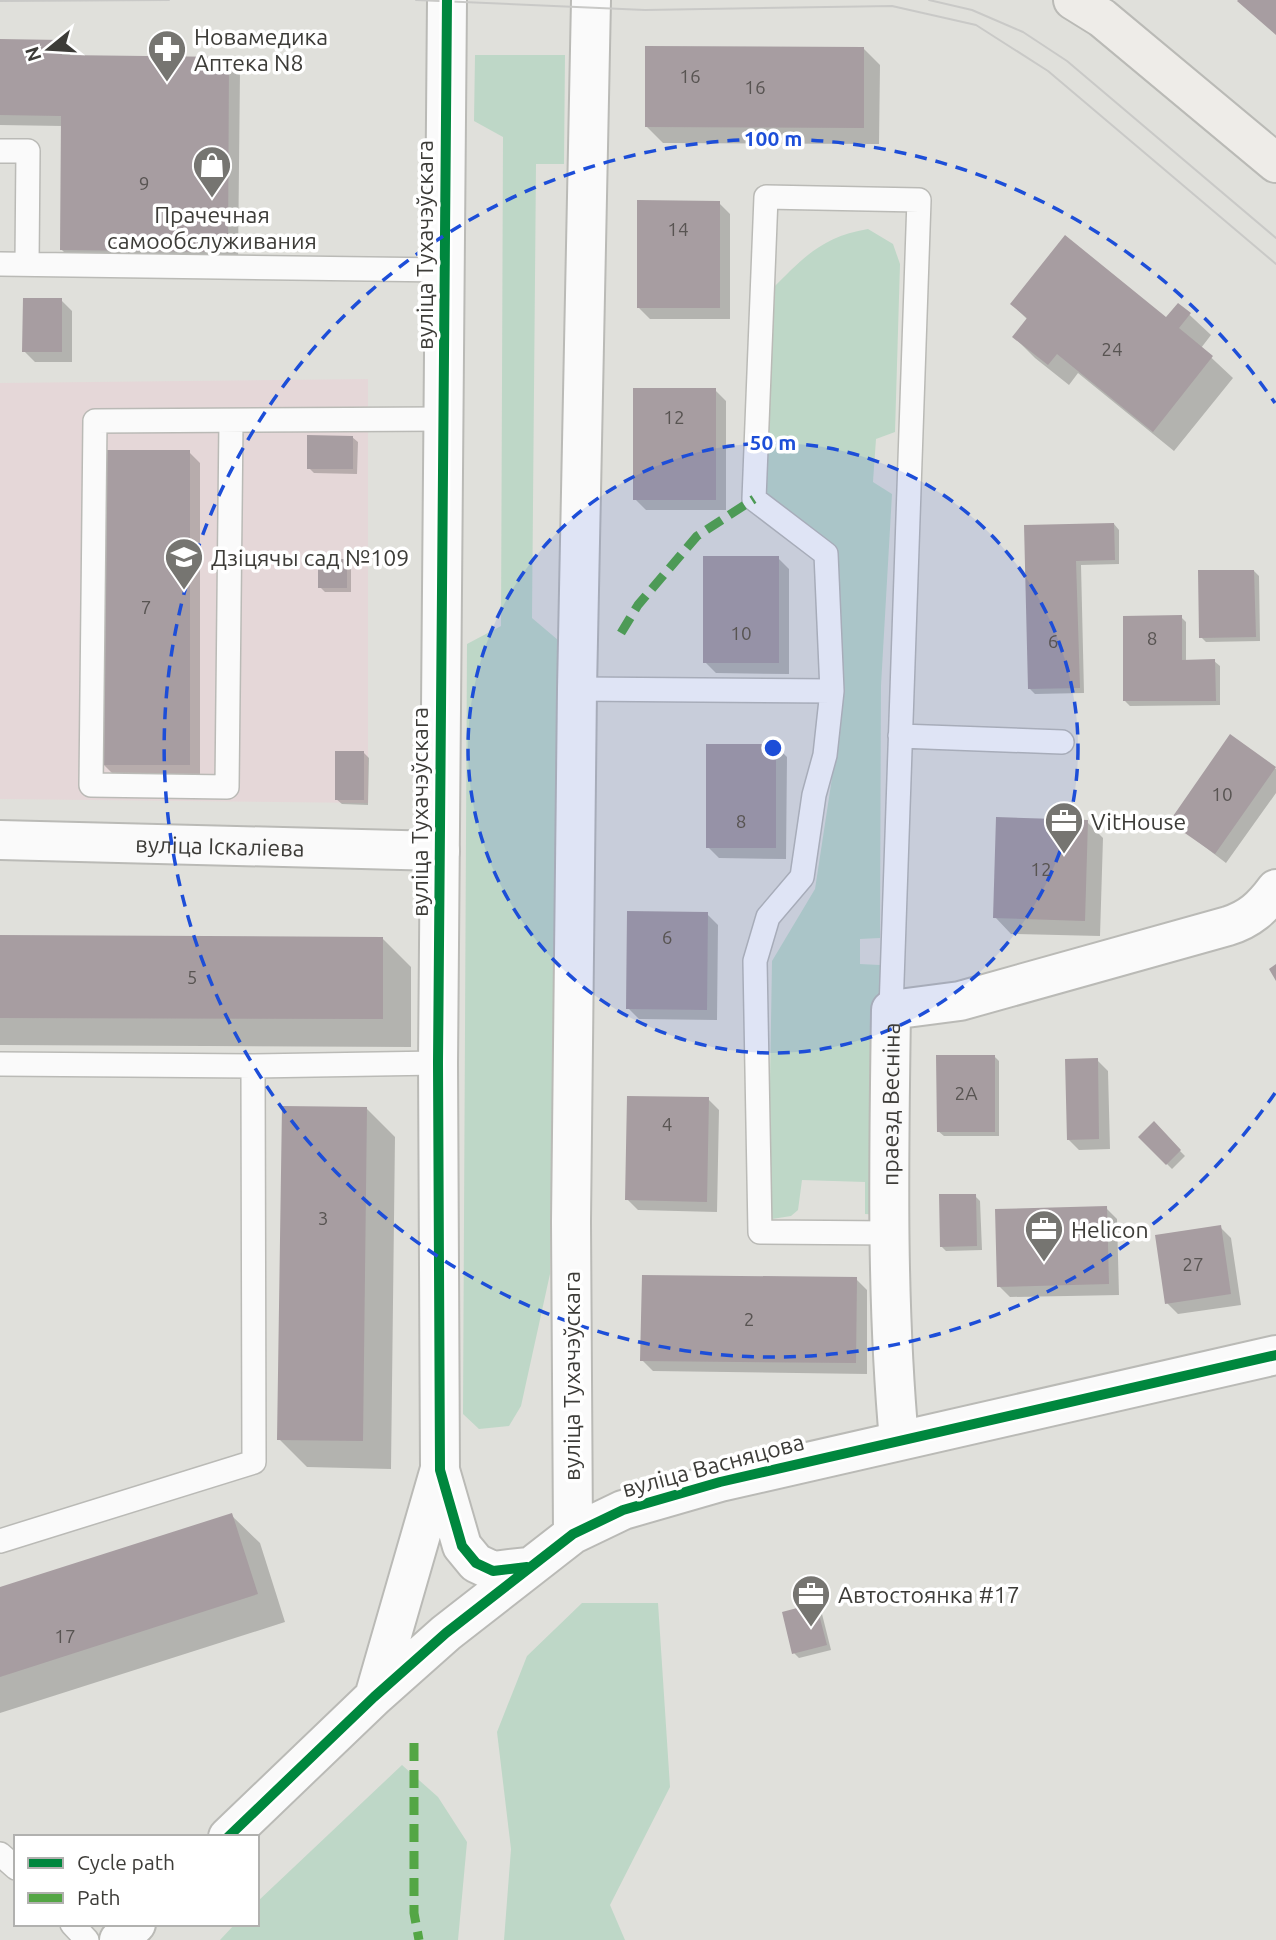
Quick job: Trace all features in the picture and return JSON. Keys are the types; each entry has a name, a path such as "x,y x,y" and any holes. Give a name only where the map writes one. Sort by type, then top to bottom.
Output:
{"main road":[{"path":"1073,0 1102,18 1276,163"}],"street":[{"name":"вуліца Тухачэўскага","path":"447,0 438,1063 440,1470 462,1546 476,1563 493,1571 527,1567"},
{"name":"вуліца Тухачэўскага","path":"573,1534 571,1222 577,689 591,0"},
{"name":"вуліца Іскаліева","path":"0,840 440,851"},
{"name":"праезд Весніна","path":"899,1440 894,1388 891,1233 891,1010 960,1001 1228,926 1246,920 1263,906 1276,889"},
{"name":"вуліца Васняцова","path":"230,1835 374,1696 527,1567 573,1534 623,1510 660,1498 899,1440 1276,1355"},
{"name":"вуліца Тухачэўскага","path":"374,1696 440,1470"},
{"path":"120,1940 134,1926"}],"lane":[{"path":"0,151 28,151 27,264"},
{"path":"891,1010 919,200 766,197 754,499 826,554 832,691 825,755 814,795 802,877 768,917 755,961 760,1231 891,1233"},
{"path":"0,264 445,270"},
{"path":"231,421 227,787 91,785 95,421 443,419"},
{"path":"577,689 832,691"},
{"path":"900,736 1062,742"},
{"path":"0,1064 253,1066 438,1063"},
{"path":"0,1541 254,1462 253,1066"},
{"path":"0,1854 14,1866"},
{"path":"74,1926 87,1940"}],"shaded area":[{"name":"Дзіцячы сад №109","path":"368,379 368,803 0,799 0,383"}],"green space":[{"path":"475,55 565,55 564,164 536,164 532,618 558,640 550,1274 521,1406 509,1426 479,1429 463,1414 467,644 501,626 503,137 474,121"},
{"path":"868,229 893,244 900,264 895,432 876,439 873,482 892,494 881,686 880,938 860,939 860,964 880,965 880,1215 865,1214 865,1182 802,1180 798,1210 791,1216 772,1219 768,1203 772,961 815,889 841,719 835,553 763,495 771,290 803,259 825,243"},
{"path":"582,1603 658,1603 670,1787 610,1905 625,1940 504,1940 511,1849 497,1732 527,1656"},
{"path":"402,1765 438,1797 467,1842 458,1940 220,1940 233,1926 259,1926 259,1900"}],"building":[{"path":"1276,0 1276,35 1237,1"},
{"path":"0,39 62,40 62,55 229,57 228,252 60,250 61,116 0,115"},
{"path":"645,46 864,47 864,128 645,127"},
{"path":"637,200 720,201 720,308 637,308"},
{"path":"1065,235 1166,317 1178,303 1191,313 1179,328 1213,356 1153,432 1057,354 1048,365 1012,337 1027,318 1010,304"},
{"path":"23,298 62,298 62,352 22,352"},
{"path":"633,388 716,388 716,500 633,500"},
{"path":"307,435 353,436 353,469 307,469"},
{"path":"101,450 190,450 190,765 101,765"},
{"path":"1114,523 1115,560 1076,561 1080,688 1028,689 1024,525"},
{"path":"703,556 779,556 779,663 703,663"},
{"path":"318,559 347,559 347,588 318,588"},
{"path":"1198,570 1254,570 1256,637 1199,638"},
{"path":"1182,615 1182,660 1215,659 1216,701 1123,701 1123,616"},
{"path":"1230,734 1276,767 1215,854 1169,822"},
{"path":"706,744 776,744 776,848 706,848"},
{"path":"335,751 364,751 364,800 335,800"},
{"path":"996,817 1088,820 1085,921 993,918"},
{"path":"627,911 708,912 707,1010 626,1009"},
{"path":"0,935 383,937 383,1019 0,1018"},
{"path":"1276,964 1276,981 1269,969"},
{"path":"936,1055 995,1055 995,1132 937,1132"},
{"path":"1098,1058 1099,1139 1067,1140 1065,1059"},
{"path":"627,1096 709,1097 707,1202 625,1200"},
{"path":"282,1106 367,1107 363,1441 277,1440"},
{"path":"1154,1121 1181,1150 1166,1165 1138,1137"},
{"path":"939,1194 976,1194 977,1246 940,1247"},
{"path":"1107,1206 1109,1284 997,1287 995,1209"},
{"path":"1221,1225 1231,1294 1165,1304 1155,1235"},
{"path":"642,1275 857,1277 856,1363 640,1361"},
{"path":"232,1513 258,1594 0,1677 0,1587"},
{"path":"816,1603 827,1645 792,1654 782,1612"}],"tram line":[{"path":"0,1 169,0"},
{"path":"416,0 645,10 892,6 976,25 1048,71 1276,264"},
{"path":"929,0 972,10 1023,32 1067,61 1276,238"}],"marked path":[{"path":"621,633 638,605 697,536 754,499"},
{"path":"414,1743 414,1913 419,1940"}],"cycle path":[{"path":"447,0 438,1063 440,1470 462,1546 476,1563 493,1571 527,1567"},
{"path":"230,1835 374,1697 446,1633 573,1534 623,1510 720,1482 1276,1355"}],"place":[{"name":"Новамедика Аптека N8","path":"167,83"},
{"name":"Прачечная самообслуживания","path":"212,199"},
{"name":"Дзіцячы сад №109","path":"184,591"},
{"name":"VitHouse","path":"1064,855"},
{"name":"Helicon","path":"1044,1263"},
{"name":"Автостоянка #17","path":"811,1628"}]}
